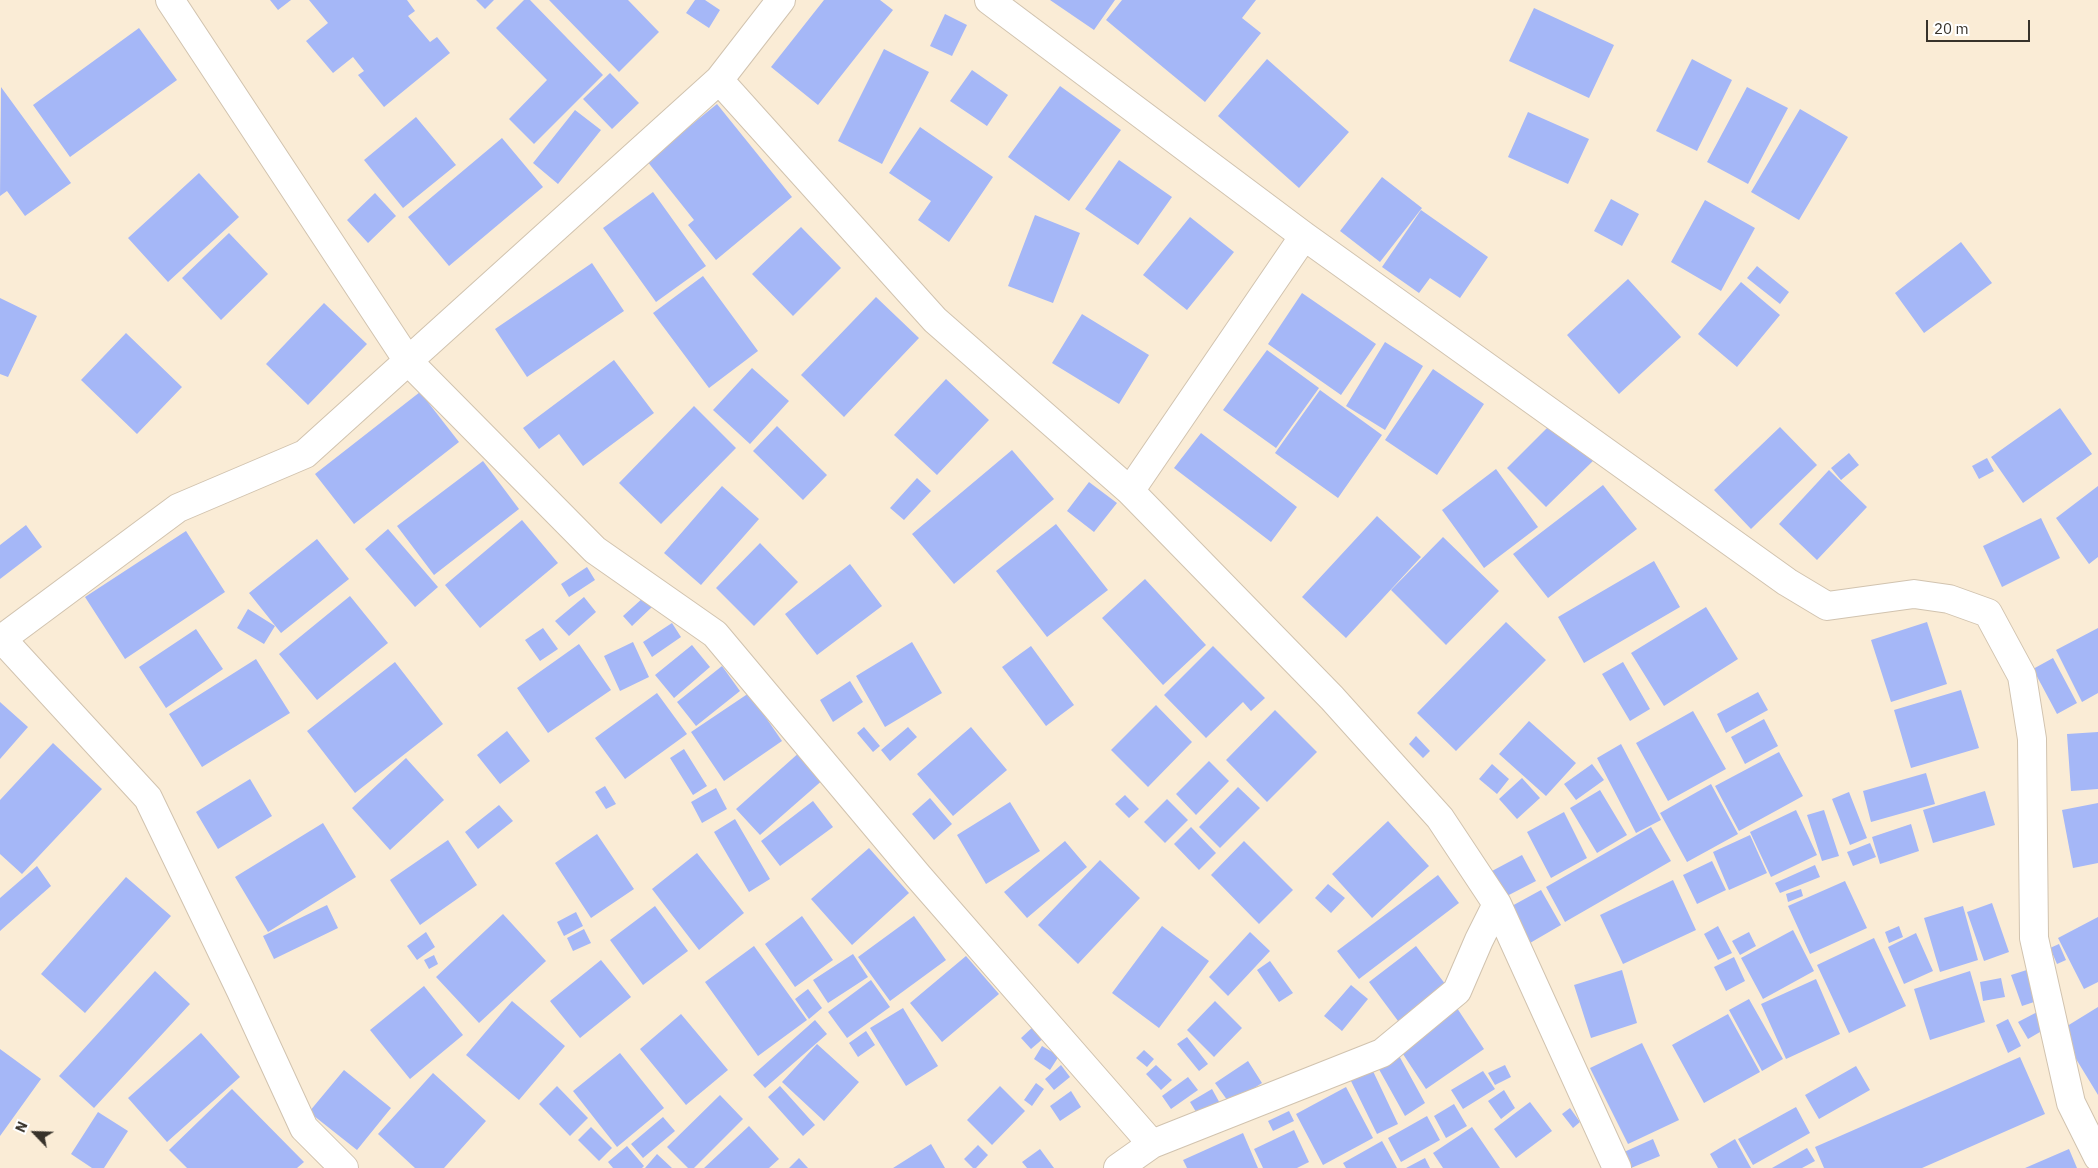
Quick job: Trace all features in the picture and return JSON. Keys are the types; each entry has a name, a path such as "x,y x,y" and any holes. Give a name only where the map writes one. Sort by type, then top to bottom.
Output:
{"street":[{"path":"170,0 408,362 595,550 715,634 918,876 1152,1144"},
{"path":"344,1168 304,1128 241,991 148,798 1,638 178,508 305,454 718,80 781,0"},
{"path":"989,0 1304,236 1787,582 1827,606 1914,594 1949,599 1988,612 2022,676 2032,739 2034,938 2070,1103 2098,1157"},
{"path":"718,80 935,320 1130,491 1332,698 1440,818 1497,904 1617,1168"},
{"path":"1130,491 1304,236"},
{"path":"1118,1168 1152,1144 1382,1053 1457,991 1497,904"}],"building":[{"path":"270,0 291,0 278,10"},
{"path":"309,0 407,0 415,11 408,16 430,42 437,37 450,53 384,107 358,75 364,71 353,57 333,73 306,41 328,23"},
{"path":"476,0 494,0 485,9"},
{"path":"524,0 530,0 603,75 534,144 509,119 547,80 496,28"},
{"path":"549,0 628,0 659,32 619,72"},
{"path":"695,0 705,0 720,10 709,28 686,13"},
{"path":"824,0 880,0 893,10 818,105 771,67"},
{"path":"1050,0 1115,0 1094,30"},
{"path":"1122,0 1256,0 1242,18 1261,33 1205,102 1106,20"},
{"path":"1534,8 1614,45 1589,98 1509,61"},
{"path":"945,14 967,25 952,56 930,46"},
{"path":"139,28 177,80 70,157 33,105"},
{"path":"884,49 929,72 882,164 838,141"},
{"path":"1267,59 1349,132 1299,188 1218,116"},
{"path":"1692,59 1732,80 1697,151 1656,131"},
{"path":"972,70 1008,95 987,126 950,101"},
{"path":"610,73 639,103 612,129 583,99"},
{"path":"1060,86 1121,130 1069,201 1008,157"},
{"path":"1,87 71,183 25,216 7,191 0,196"},
{"path":"1747,87 1788,108 1748,184 1707,162"},
{"path":"717,104 792,197 716,260 688,225 694,220 647,161"},
{"path":"1800,109 1848,137 1799,220 1751,192"},
{"path":"575,110 601,130 558,184 533,163"},
{"path":"1528,112 1589,139 1568,184 1508,157"},
{"path":"416,117 456,165 403,208 364,160"},
{"path":"920,127 993,177 949,242 918,220 931,201 889,173"},
{"path":"502,138 543,187 449,266 408,217"},
{"path":"1119,160 1172,197 1138,245 1085,209"},
{"path":"199,173 239,217 168,282 128,238"},
{"path":"1382,177 1422,208 1380,262 1340,231"},
{"path":"653,192 706,266 656,302 603,228"},
{"path":"375,193 396,216 368,243 347,220"},
{"path":"1611,199 1639,214 1622,246 1594,231"},
{"path":"1705,200 1755,228 1721,291 1671,262"},
{"path":"1421,210 1488,257 1460,298 1430,278 1419,293 1382,267"},
{"path":"1035,215 1080,233 1053,303 1008,286"},
{"path":"1190,217 1234,252 1187,310 1143,275"},
{"path":"801,227 841,268 793,316 752,274"},
{"path":"229,233 268,274 221,320 182,278"},
{"path":"1961,242 1992,283 1924,333 1895,293"},
{"path":"592,263 624,311 527,377 495,329"},
{"path":"1757,266 1789,292 1780,304 1747,278"},
{"path":"703,276 758,351 709,388 653,313"},
{"path":"1628,279 1681,337 1619,394 1567,335"},
{"path":"1741,282 1780,315 1737,367 1698,334"},
{"path":"1302,293 1376,344 1341,395 1268,344"},
{"path":"876,297 919,338 844,417 801,375"},
{"path":"0,298 37,316 8,377 0,374"},
{"path":"324,303 367,344 308,405 266,364"},
{"path":"1082,314 1149,355 1119,404 1052,363"},
{"path":"126,333 182,387 137,434 81,380"},
{"path":"1385,342 1423,366 1385,430 1346,406"},
{"path":"1267,350 1319,388 1276,448 1223,410"},
{"path":"614,360 654,413 583,466 559,434 539,449 523,428"},
{"path":"752,368 789,401 750,444 713,410"},
{"path":"1433,369 1484,404 1437,475 1385,440"},
{"path":"946,379 989,420 937,475 894,435"},
{"path":"1320,390 1382,435 1338,498 1275,453"},
{"path":"420,392 459,442 354,524 315,474"},
{"path":"694,406 736,448 661,524 619,483"},
{"path":"2060,408 2092,454 2023,503 1991,457"},
{"path":"1557,418 1596,458 1546,507 1507,468"},
{"path":"777,426 827,475 803,500 753,451"},
{"path":"1780,427 1817,465 1751,529 1714,490"},
{"path":"1201,433 1297,507 1271,542 1174,468"},
{"path":"1012,450 1054,499 954,584 912,534"},
{"path":"1849,453 1859,465 1841,480 1831,468"},
{"path":"1987,458 1994,471 1979,479 1972,466"},
{"path":"483,461 519,509 434,575 397,526"},
{"path":"1496,469 1538,527 1484,568 1442,510"},
{"path":"1829,470 1867,507 1817,560 1779,524"},
{"path":"917,478 931,491 904,520 890,508"},
{"path":"1089,482 1117,503 1094,532 1067,511"},
{"path":"1603,485 1637,529 1548,598 1513,554"},
{"path":"722,486 759,519 701,585 664,553"},
{"path":"2098,486 2098,557 2089,564 2056,518"},
{"path":"1377,516 1421,557 1346,638 1302,597"},
{"path":"2041,518 2060,558 2002,587 1983,546"},
{"path":"522,520 558,563 480,628 445,585"},
{"path":"1056,524 1108,590 1047,637 996,571"},
{"path":"26,525 42,547 0,579 0,545"},
{"path":"388,529 438,587 415,607 365,549"},
{"path":"186,531 225,592 125,659 85,597"},
{"path":"1443,537 1499,591 1446,645 1391,590"},
{"path":"317,539 349,579 281,633 249,593"},
{"path":"760,543 798,582 754,626 716,588"},
{"path":"1654,561 1680,607 1584,663 1558,617"},
{"path":"850,564 882,606 817,655 785,614"},
{"path":"587,567 595,580 569,597 561,584"},
{"path":"1145,579 1206,645 1163,685 1102,618"},
{"path":"350,596 388,643 317,700 279,654"},
{"path":"584,597 596,612 569,636 555,621"},
{"path":"644,597 652,607 632,626 623,616"},
{"path":"1706,607 1738,659 1664,706 1631,653"},
{"path":"248,609 275,626 264,644 237,628"},
{"path":"1506,622 1546,660 1456,751 1417,713"},
{"path":"1927,622 1947,684 1891,702 1871,640"},
{"path":"672,623 681,637 652,657 643,642"},
{"path":"543,628 558,649 540,661 525,640"},
{"path":"2098,628 2098,693 2082,702 2056,650"},
{"path":"196,629 223,669 166,708 139,667"},
{"path":"633,642 649,677 620,691 604,656"},
{"path":"912,642 942,693 885,727 856,676"},
{"path":"579,644 611,690 548,733 517,688"},
{"path":"692,645 710,667 674,698 655,675"},
{"path":"1031,646 1074,705 1046,726 1002,667"},
{"path":"1213,646 1265,698 1251,711 1243,702 1206,738 1164,695"},
{"path":"2053,658 2077,703 2057,714 2033,669"},
{"path":"256,659 290,713 202,767 169,714"},
{"path":"395,662 443,724 355,793 307,731"},
{"path":"1623,662 1650,709 1630,721 1602,674"},
{"path":"722,666 740,691 696,726 677,702"},
{"path":"850,681 863,702 833,722 820,700"},
{"path":"1961,690 1979,748 1911,768 1894,710"},
{"path":"1758,692 1768,710 1726,733 1717,714"},
{"path":"657,693 687,734 625,779 595,738"},
{"path":"749,693 782,741 724,781 691,732"},
{"path":"0,702 28,727 0,759"},
{"path":"1156,705 1192,742 1148,787 1111,750"},
{"path":"1275,710 1317,752 1267,802 1226,760"},
{"path":"1693,711 1726,769 1668,801 1636,743"},
{"path":"1764,719 1778,746 1745,764 1731,737"},
{"path":"1529,721 1576,763 1546,796 1499,754"},
{"path":"864,727 880,746 873,752 857,733"},
{"path":"908,727 917,737 890,761 881,750"},
{"path":"971,727 1007,770 953,816 917,774"},
{"path":"507,731 530,761 500,784 477,755"},
{"path":"2098,732 2098,789 2071,791 2067,734"},
{"path":"1416,736 1430,751 1423,758 1409,744"},
{"path":"53,743 102,789 22,874 0,854 0,800"},
{"path":"1621,744 1661,820 1636,833 1597,758"},
{"path":"684,749 707,786 693,795 670,758"},
{"path":"801,751 825,778 760,835 736,809"},
{"path":"1779,752 1803,796 1739,831 1715,786"},
{"path":"406,758 444,800 390,850 352,808"},
{"path":"1209,761 1229,781 1196,815 1176,794"},
{"path":"1492,764 1509,779 1497,794 1479,779"},
{"path":"1592,764 1604,780 1576,800 1564,784"},
{"path":"1926,773 1935,804 1871,822 1863,791"},
{"path":"1522,778 1540,798 1517,819 1499,799"},
{"path":"250,779 272,816 218,849 196,812"},
{"path":"1711,784 1738,834 1687,862 1660,813"},
{"path":"605,786 616,804 606,809 595,792"},
{"path":"1238,787 1260,808 1220,848 1199,827"},
{"path":"716,788 727,809 702,823 691,802"},
{"path":"1600,790 1627,835 1597,853 1570,808"},
{"path":"1985,791 1995,825 1933,843 1923,810"},
{"path":"1849,792 1867,838 1850,845 1832,799"},
{"path":"1125,795 1139,809 1129,818 1115,804"},
{"path":"930,798 952,824 934,840 912,814"},
{"path":"1167,799 1188,820 1165,843 1144,822"},
{"path":"813,801 833,827 780,866 761,841"},
{"path":"1010,802 1040,851 986,884 957,835"},
{"path":"2098,803 2098,863 2073,868 2062,810"},
{"path":"499,805 513,821 478,849 465,832"},
{"path":"1796,810 1817,855 1771,877 1750,832"},
{"path":"1824,810 1839,856 1822,861 1807,815"},
{"path":"1564,812 1587,858 1551,878 1527,832"},
{"path":"735,819 770,879 749,892 714,832"},
{"path":"1388,821 1429,866 1372,918 1332,874"},
{"path":"323,823 356,877 268,932 235,877"},
{"path":"1911,824 1919,851 1880,864 1872,837"},
{"path":"1191,827 1216,853 1199,870 1174,844"},
{"path":"1651,827 1671,861 1565,922 1546,887"},
{"path":"597,834 634,889 591,918 555,863"},
{"path":"1750,835 1767,873 1729,890 1713,852"},
{"path":"448,840 477,885 420,925 390,880"},
{"path":"1065,841 1087,867 1027,918 1004,892"},
{"path":"1244,841 1293,890 1259,924 1211,875"},
{"path":"1870,843 1876,857 1853,866 1847,852"},
{"path":"869,848 909,893 852,945 811,899"},
{"path":"697,853 744,913 699,950 652,889"},
{"path":"1522,855 1536,881 1505,897 1492,871"},
{"path":"1100,860 1140,898 1078,964 1038,925"},
{"path":"1712,861 1726,890 1697,904 1683,875"},
{"path":"1815,865 1820,877 1780,893 1775,883"},
{"path":"37,866 51,886 0,931 0,898"},
{"path":"1438,875 1459,903 1359,979 1337,951"},
{"path":"126,877 171,916 85,1013 41,974"},
{"path":"1673,880 1696,930 1623,964 1600,915"},
{"path":"1845,881 1867,928 1810,954 1788,906"},
{"path":"1328,884 1345,898 1331,913 1315,898"},
{"path":"1801,889 1803,896 1788,902 1786,894"},
{"path":"1541,890 1561,925 1530,943 1510,907"},
{"path":"1992,903 2009,952 1984,961 1967,912"},
{"path":"327,905 338,928 274,959 263,936"},
{"path":"655,906 688,951 643,985 610,940"},
{"path":"1963,906 1978,960 1940,972 1924,918"},
{"path":"576,912 583,926 564,936 557,922"},
{"path":"503,914 546,961 479,1023 436,977"},
{"path":"802,916 833,960 795,987 765,944"},
{"path":"914,916 946,960 890,1001 858,957"},
{"path":"2098,917 2098,982 2084,989 2058,938"},
{"path":"1162,926 1209,961 1159,1028 1112,993"},
{"path":"1718,926 1732,953 1718,960 1704,934"},
{"path":"1899,926 1903,937 1889,943 1885,932"},
{"path":"584,929 591,943 573,951 567,938"},
{"path":"1793,930 1814,971 1763,999 1741,958"},
{"path":"426,932 435,947 417,960 407,946"},
{"path":"1250,932 1270,951 1228,996 1209,977"},
{"path":"1749,932 1756,946 1740,955 1732,941"},
{"path":"1916,933 1933,971 1904,984 1888,947"},
{"path":"1874,938 1906,1006 1849,1033 1817,965"},
{"path":"2059,944 2066,960 2057,964 2050,948"},
{"path":"754,946 807,1020 758,1056 705,982"},
{"path":"1416,946 1449,989 1401,1025 1369,982"},
{"path":"853,954 868,977 828,1003 813,980"},
{"path":"434,955 438,964 429,969 424,960"},
{"path":"966,956 999,994 942,1042 910,1003"},
{"path":"1734,957 1745,981 1726,991 1714,967"},
{"path":"601,960 631,997 580,1038 550,1001"},
{"path":"1270,961 1293,993 1279,1002 1257,970"},
{"path":"2033,968 2043,999 2022,1006 2011,975"},
{"path":"1622,970 1637,1023 1591,1038 1574,985"},
{"path":"155,971 190,1004 94,1108 59,1076"},
{"path":"1970,971 1985,1022 1930,1040 1914,989"},
{"path":"2001,978 2005,997 1983,1001 1980,982"},
{"path":"1816,979 1840,1034 1786,1059 1761,1004"},
{"path":"871,980 890,1007 847,1038 828,1012"},
{"path":"1351,985 1368,999 1342,1031 1324,1016"},
{"path":"424,986 463,1035 410,1079 370,1030"},
{"path":"808,989 822,1008 809,1019 795,999"},
{"path":"1749,999 1783,1059 1762,1071 1729,1010"},
{"path":"512,1001 565,1046 519,1100 466,1055"},
{"path":"1215,1001 1242,1028 1214,1057 1187,1030"},
{"path":"1455,1005 1484,1049 1426,1089 1397,1045"},
{"path":"2098,1007 2098,1095 2059,1031"},
{"path":"903,1008 938,1066 906,1086 870,1028"},
{"path":"2043,1009 2052,1025 2028,1039 2018,1022"},
{"path":"681,1014 728,1070 686,1105 640,1049"},
{"path":"1728,1014 1760,1072 1704,1103 1672,1045"},
{"path":"2008,1019 2021,1046 2008,1053 1996,1025"},
{"path":"815,1020 827,1034 765,1088 753,1075"},
{"path":"1035,1025 1045,1037 1031,1049 1021,1038"},
{"path":"866,1031 875,1045 858,1057 849,1043"},
{"path":"201,1033 240,1077 167,1142 128,1098"},
{"path":"1187,1037 1208,1064 1199,1071 1177,1044"},
{"path":"1642,1043 1679,1120 1628,1144 1590,1068"},
{"path":"817,1044 859,1082 824,1121 782,1082"},
{"path":"1042,1046 1059,1056 1050,1070 1034,1059"},
{"path":"0,1049 41,1079 0,1136"},
{"path":"1144,1050 1154,1059 1147,1067 1136,1058"},
{"path":"1397,1052 1425,1103 1405,1116 1376,1064"},
{"path":"620,1053 664,1108 617,1147 573,1091"},
{"path":"2020,1057 2045,1114 1922,1168 1824,1168 1815,1147"},
{"path":"1248,1061 1262,1083 1230,1104 1215,1083"},
{"path":"1061,1065 1070,1077 1054,1090 1045,1079"},
{"path":"1156,1065 1172,1080 1161,1090 1146,1074"},
{"path":"1505,1065 1511,1077 1495,1085 1488,1073"},
{"path":"1856,1066 1870,1090 1819,1119 1805,1095"},
{"path":"1372,1069 1398,1124 1377,1134 1350,1079"},
{"path":"344,1070 391,1108 357,1150 309,1112"},
{"path":"1483,1071 1495,1089 1463,1109 1451,1090"},
{"path":"433,1073 486,1121 444,1168 415,1168 378,1134"},
{"path":"1188,1077 1198,1090 1171,1109 1162,1096"},
{"path":"1036,1083 1044,1089 1032,1106 1024,1100"},
{"path":"557,1086 588,1118 570,1136 539,1104"},
{"path":"780,1086 815,1125 803,1136 768,1097"},
{"path":"1000,1086 1025,1111 992,1145 967,1120"},
{"path":"1346,1087 1373,1138 1323,1165 1296,1114"},
{"path":"232,1089 304,1162 297,1168 187,1168 169,1150"},
{"path":"1212,1089 1222,1107 1201,1120 1190,1102"},
{"path":"1504,1090 1515,1108 1501,1119 1488,1101"},
{"path":"1071,1091 1081,1107 1060,1121 1050,1106"},
{"path":"720,1095 743,1119 694,1168 688,1168 667,1147"},
{"path":"1530,1102 1552,1131 1516,1158 1494,1129"},
{"path":"1454,1104 1467,1126 1446,1138 1434,1116"},
{"path":"1796,1107 1810,1133 1753,1165 1738,1139"},
{"path":"1570,1108 1580,1122 1573,1128 1562,1114"},
{"path":"1289,1111 1294,1121 1273,1131 1268,1121"},
{"path":"98,1112 128,1131 104,1168 92,1168 71,1154"},
{"path":"1427,1116 1440,1140 1401,1162 1388,1138"},
{"path":"663,1117 675,1131 643,1158 631,1144"},
{"path":"749,1126 779,1159 769,1168 704,1168"},
{"path":"591,1127 612,1148 599,1161 578,1140"},
{"path":"1472,1127 1500,1168 1443,1168 1433,1153"},
{"path":"1294,1130 1309,1162 1297,1168 1263,1168 1254,1149"},
{"path":"1243,1133 1258,1168 1187,1168 1183,1160"},
{"path":"1653,1139 1660,1156 1631,1168 1624,1152"},
{"path":"1735,1139 1751,1168 1718,1168 1710,1154"},
{"path":"1382,1141 1397,1168 1346,1168 1343,1163"},
{"path":"931,1144 945,1168 893,1168"},
{"path":"978,1145 988,1155 976,1168 973,1168 964,1159"},
{"path":"627,1146 644,1166 642,1168 613,1168 608,1162"},
{"path":"1807,1148 1815,1161 1802,1168 1772,1168"},
{"path":"1040,1149 1054,1168 1027,1168 1022,1162"},
{"path":"2069,1149 2077,1168 2025,1168"},
{"path":"657,1154 672,1168 645,1168"},
{"path":"799,1158 808,1168 789,1168"},
{"path":"1425,1158 1430,1168 1406,1168"}]}
